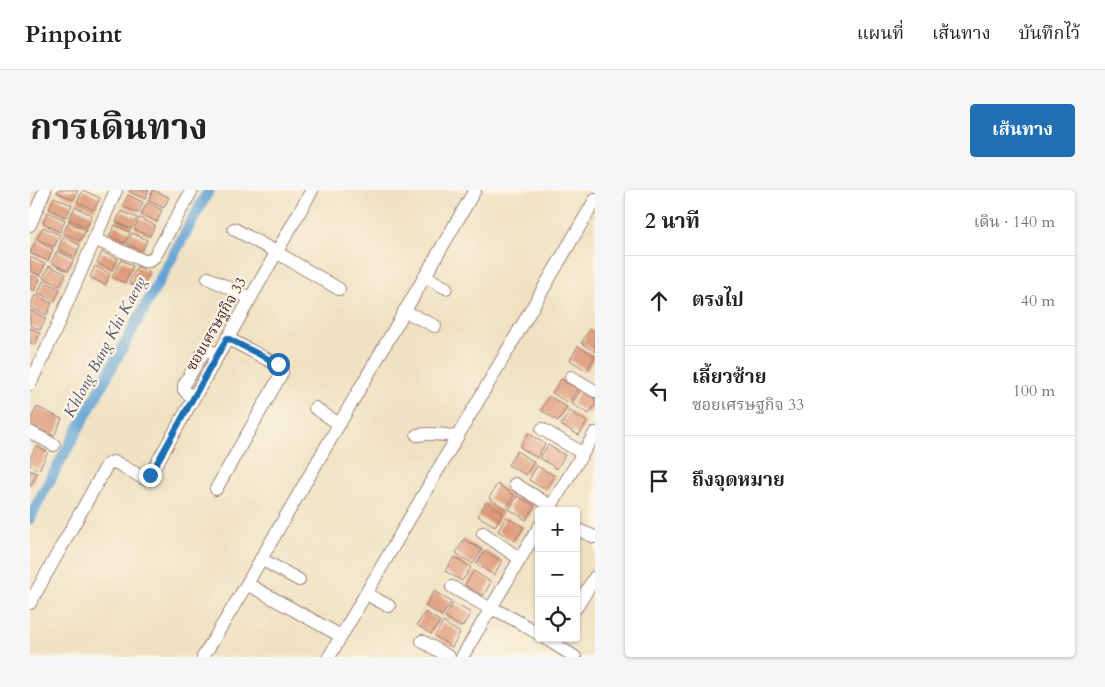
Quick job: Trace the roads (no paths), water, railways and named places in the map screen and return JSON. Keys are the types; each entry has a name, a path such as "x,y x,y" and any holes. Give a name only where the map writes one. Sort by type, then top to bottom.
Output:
{"street":[{"path":"30,225 45,190"},
{"path":"30,384 116,190"},
{"path":"94,239 144,261 149,261 155,256 192,190"},
{"name":"ซอยเศรษฐกิจ 33","path":"30,603 108,465 113,462 119,464 143,478 147,478 150,475 312,190"},
{"path":"203,657 475,190"},
{"path":"329,657 595,200"},
{"path":"234,229 339,289"},
{"path":"425,276 446,288"},
{"path":"208,278 250,298"},
{"path":"404,311 434,326"},
{"path":"216,489 282,373 282,369 278,364 227,338"},
{"path":"571,377 595,391"},
{"path":"315,408 339,424"},
{"path":"542,429 582,453"},
{"path":"30,432 54,445"},
{"path":"552,507 595,433"},
{"path":"417,434 441,434 457,437"},
{"path":"515,484 548,507"},
{"path":"580,531 595,537"},
{"path":"483,533 520,559"},
{"path":"464,655 535,534"},
{"path":"261,559 299,580"},
{"path":"580,601 595,577"},
{"path":"247,584 341,636"},
{"path":"452,587 535,632"},
{"path":"366,594 389,606"},
{"path":"422,641 449,657"},
{"path":"556,642 575,657"}],"waterway":[{"name":"Khlong Bang Khi Kaeng","path":"30,519 209,190"}]}
